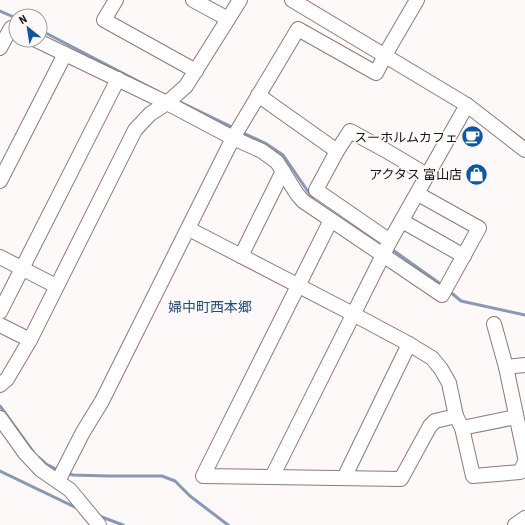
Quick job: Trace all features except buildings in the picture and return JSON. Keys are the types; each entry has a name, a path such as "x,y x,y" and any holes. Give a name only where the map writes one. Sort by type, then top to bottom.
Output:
{"street":[{"path":"116,0 104,20 196,71"},
{"path":"194,0 228,19"},
{"path":"0,385 7,379 30,340 135,130 150,114 167,103 186,86 240,0"},
{"path":"292,0 467,105 525,150"},
{"path":"58,481 83,432 102,401 233,138 298,29 376,73 384,56 417,0"},
{"path":"0,48 8,33"},
{"path":"48,46 262,151 277,162 303,201 442,295 479,228 418,194"},
{"path":"0,181 65,54"},
{"path":"0,312 118,79"},
{"path":"258,95 336,151"},
{"path":"272,477 390,241 418,194 427,175 467,105"},
{"path":"390,241 316,190 336,151 350,131 427,175"},
{"path":"240,256 282,170"},
{"path":"331,220 296,286 203,476 401,480 430,426 435,421 459,422 516,417"},
{"path":"402,221 464,256"},
{"path":"189,229 296,286 353,314 432,358 441,369 449,383 473,476 520,472 525,462"},
{"path":"0,257 56,286"},
{"path":"494,324 506,367 525,457"},
{"path":"0,325 30,340"},
{"path":"344,478 409,344"},
{"path":"506,367 525,365"},
{"path":"0,418 25,453 41,470 70,490 99,525"},
{"path":"515,525 525,518"}],"waterway":[{"path":"0,11 8,14"},
{"path":"48,34 157,91"},
{"path":"176,100 234,128"},
{"path":"241,132 265,143 283,155 309,193 314,197"},
{"path":"390,248 442,285"},
{"path":"448,290 461,301 525,315"},
{"path":"0,406 34,453"},
{"path":"38,457 46,464 60,471"},
{"path":"0,471 79,509"},
{"path":"67,473 73,475 162,476 175,481 190,496 228,525"},
{"path":"99,516 123,525"}],"place":[{"name":"スーホルムカフェ","path":"473,137"},
{"name":"アクタス 富山店","path":"477,174"}],"district":[{"name":"婦中町西本郷","path":"210,307"}]}
